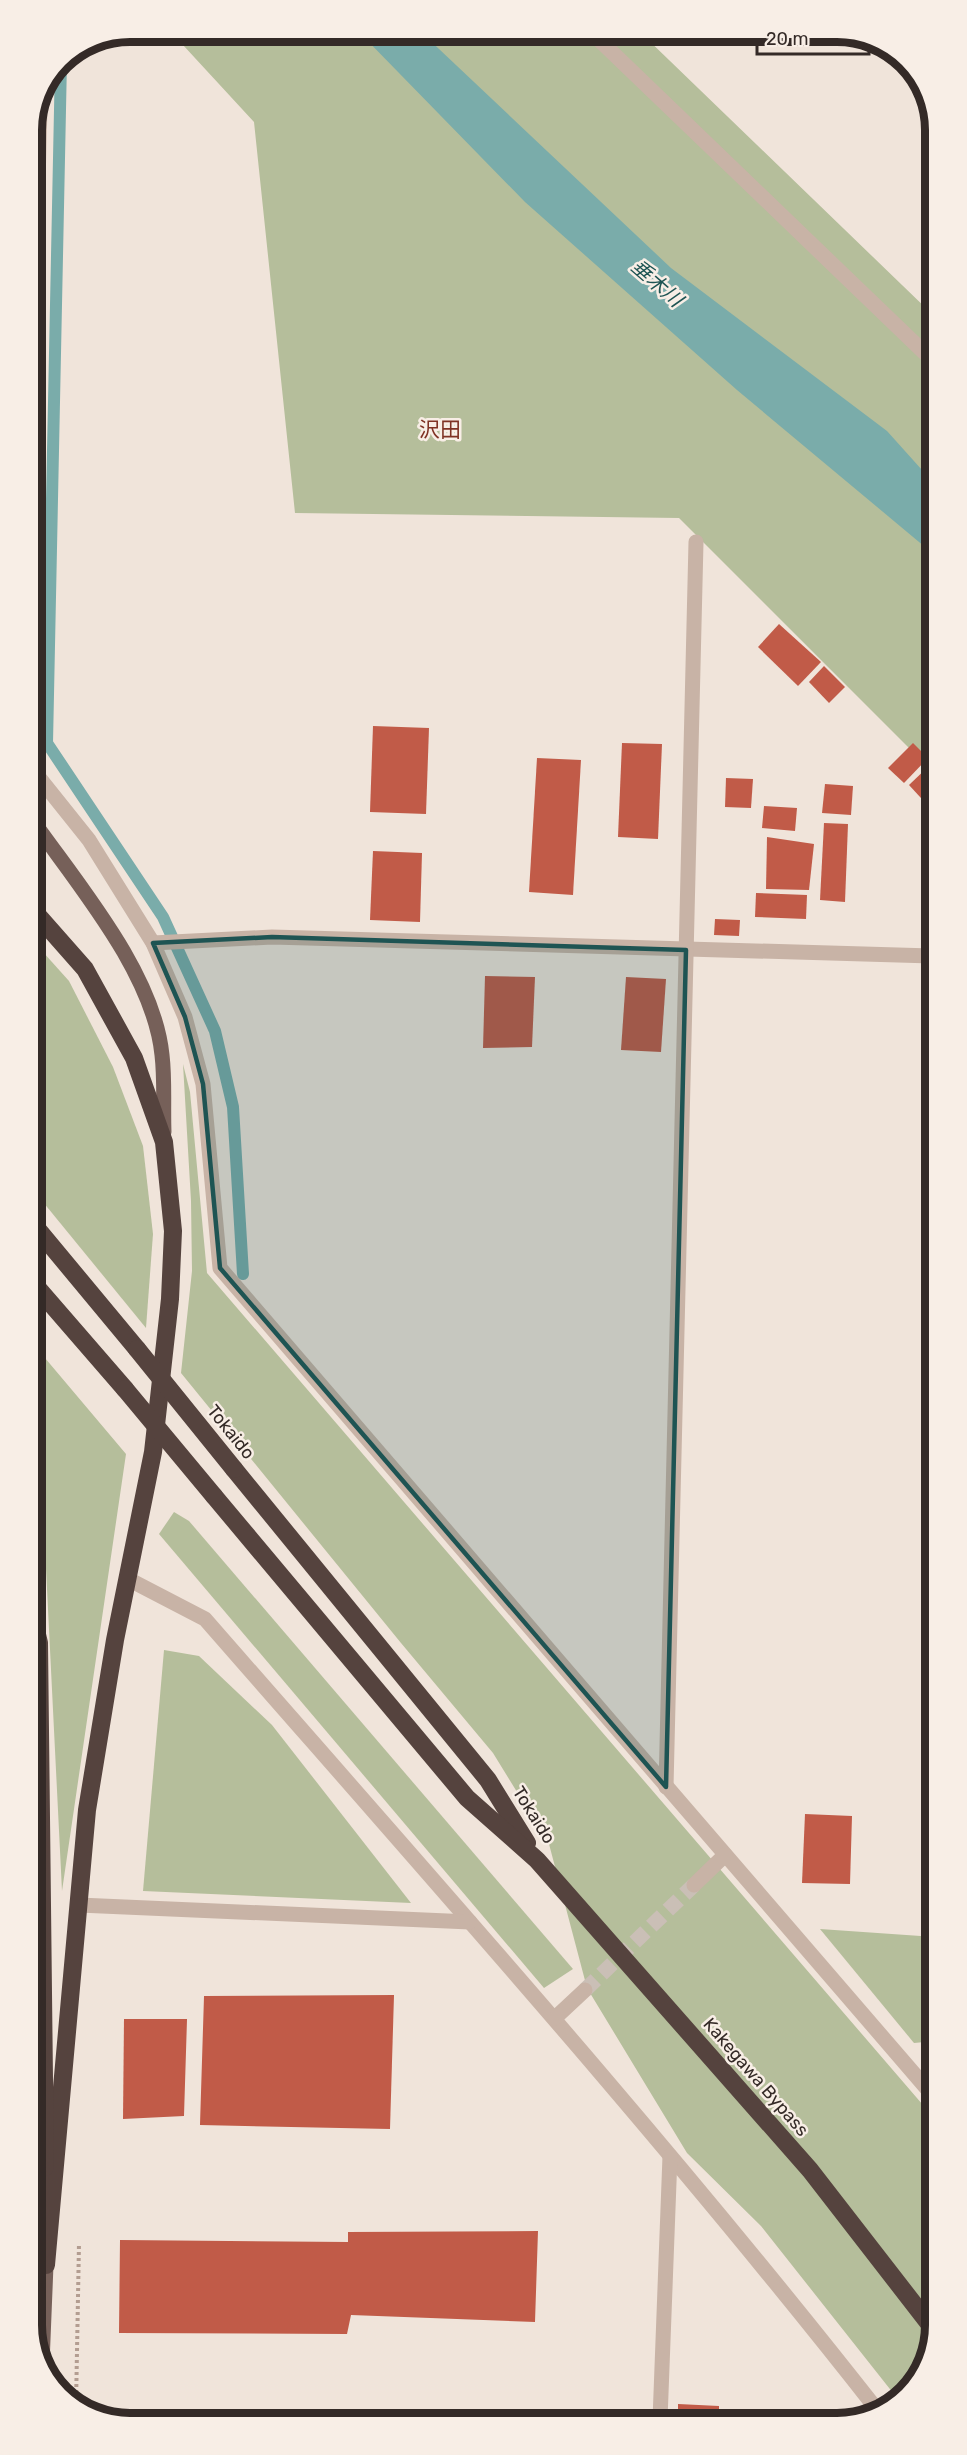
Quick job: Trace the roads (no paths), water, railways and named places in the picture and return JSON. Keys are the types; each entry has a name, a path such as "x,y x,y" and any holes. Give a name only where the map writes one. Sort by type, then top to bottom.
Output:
{"highway":[{"path":"42,920 85,969 134,1058 164,1142 174,1231 170,1299 153,1452 87,1810 46,2265"},
{"name":"Tokaido","path":"42,1235 488,1780 537,1860"},
{"name":"Tokaido","path":"42,1293 468,1798 537,1860"},
{"name":"Kakegawa Bypass","path":"537,1860 810,2170 925,2318"},
{"path":"42,1910 46,2265"}],"main road":[{"path":"42,833 116,939 147,995 162,1053 164,1142"},
{"path":"43,2336 46,2265"}],"street":[{"path":"601,42 925,353"},
{"path":"666,1787 696,542"},
{"path":"42,781 89,840 153,943 185,1017 203,1084 220,1268 925,2086"},
{"path":"153,943 272,937 925,956"},
{"path":"128,1579 205,1619 555,2018 802,2314 873,2405"},
{"path":"694,1885 725,1855"},
{"path":"79,1905 470,1922"},
{"path":"555,2018 585,1990"},
{"path":"660,2413 670,2156"}],"water":[{"name":"垂木川","path":"369,42 432,42 671,268 887,431 925,473 925,547 737,390 525,202"}],"waterway":[{"path":"61,76 47,743 163,917 215,1031 233,1107 243,1274"}],"tunnel":[{"path":"585,1990 694,1885"}],"district":[{"name":"沢田","path":"440,429"}]}
